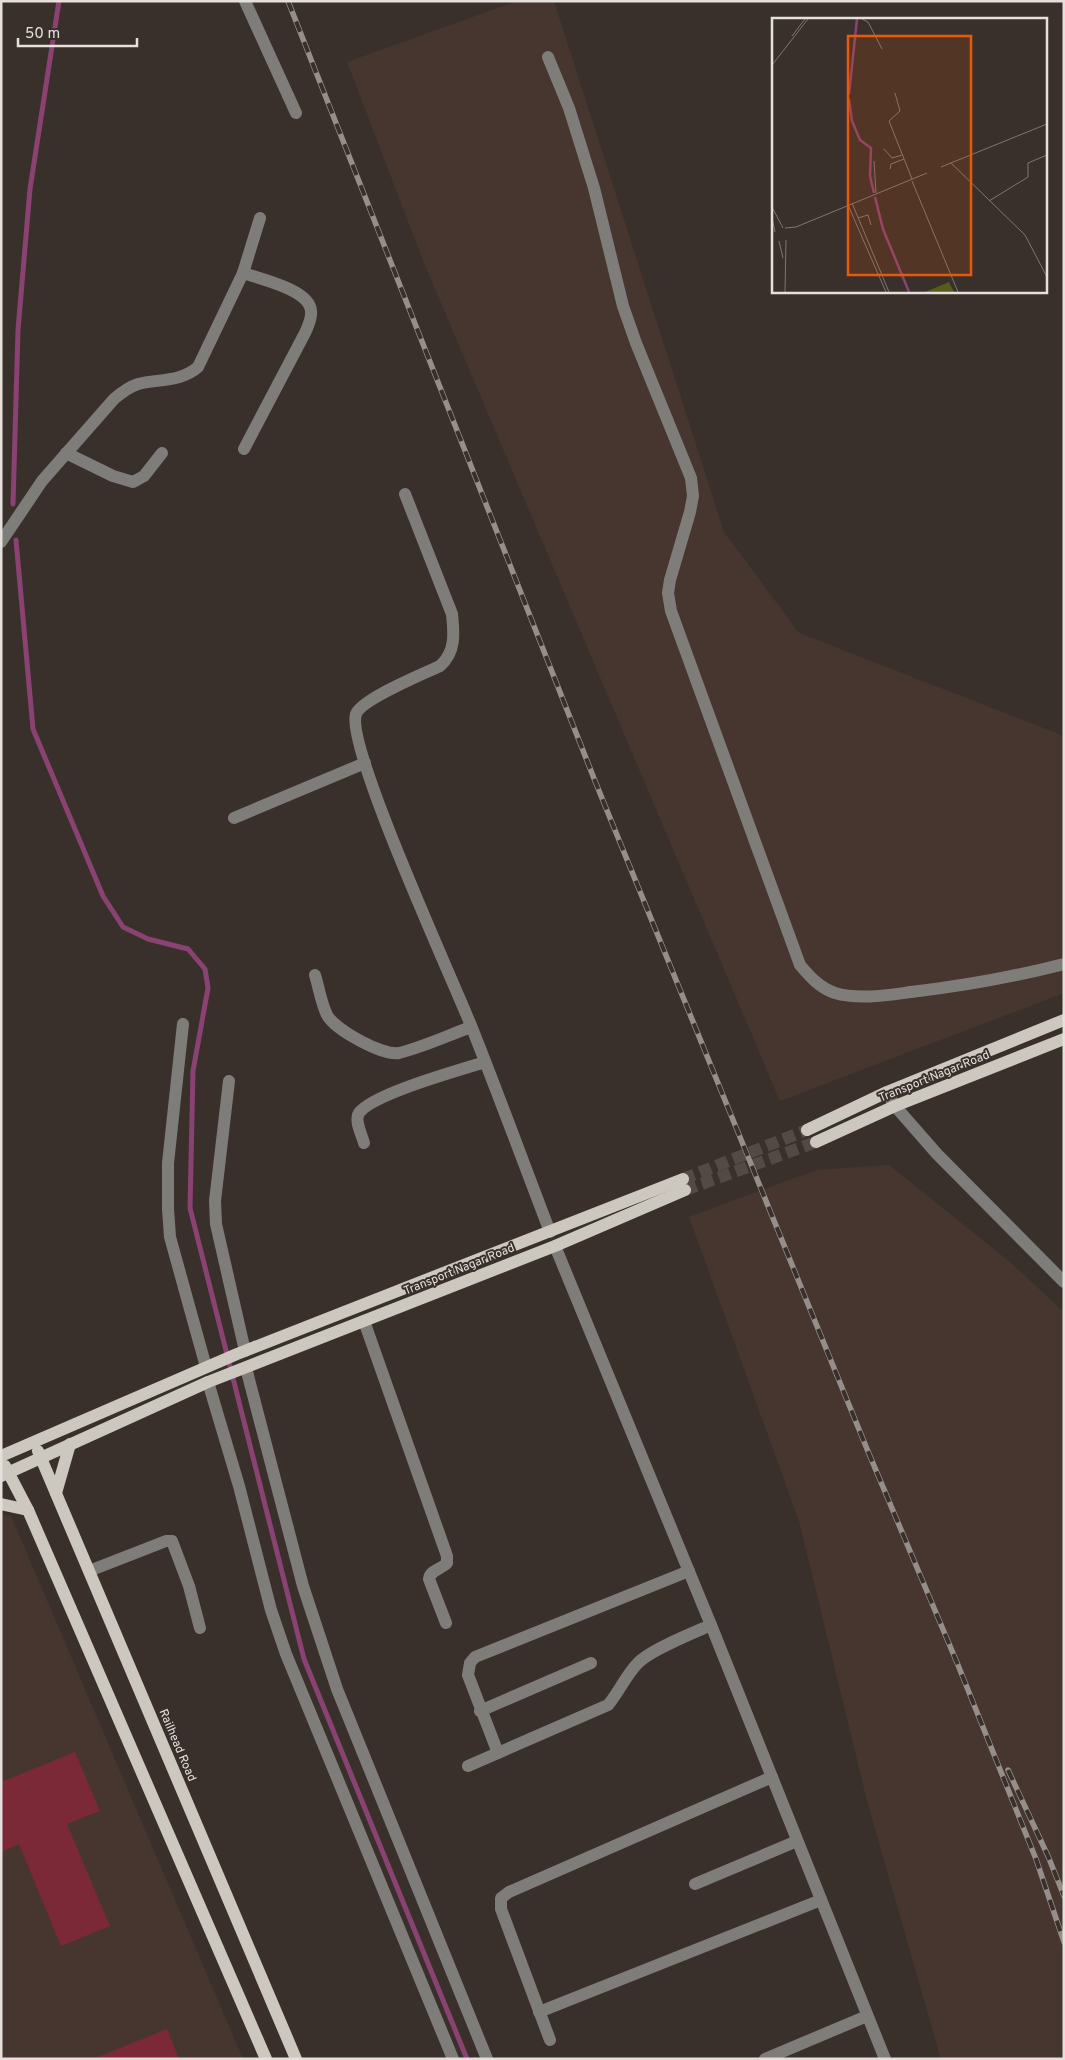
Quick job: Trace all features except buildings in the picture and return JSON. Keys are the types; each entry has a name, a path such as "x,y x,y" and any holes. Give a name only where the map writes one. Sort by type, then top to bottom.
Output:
{"main road":[{"name":"Transport Nagar Road","path":"807,1130 887,1092 1064,1020"},
{"name":"Transport Nagar Road","path":"816,1142 895,1106 1064,1039"},
{"name":"Transport Nagar Road","path":"5,1474 211,1381 556,1246 684,1185 550,1232"},
{"path":"1,1456 241,1352 550,1232"},
{"name":"Railhead Road","path":"33,1442 296,2059"},
{"path":"56,1493 70,1444"},
{"path":"1,1460 5,1474 28,1510 266,2059"},
{"path":"1,1504 28,1510"}],"street":[{"path":"245,1 296,113"},
{"path":"548,57 569,108 594,188 623,306 691,478 693,496 690,512 668,593 671,611 800,965 815,983 836,993 872,997 962,986 1035,972 1064,964"},
{"path":"1,542 42,481 98,416 124,390 136,384 180,378 191,374 198,368 243,273 260,218"},
{"path":"243,273 300,294 308,301 311,310 311,318 305,333 244,449"},
{"path":"66,453 113,476 133,482 144,476 162,453"},
{"path":"405,494 452,614 453,641 447,660 440,666 372,699 360,707 356,713 355,720 365,764 377,802 471,1027 550,1232"},
{"path":"234,818 365,764"},
{"path":"315,975 327,1015 333,1023 343,1031 385,1052 399,1053 471,1027"},
{"path":"183,1024 168,1163 170,1237 208,1366"},
{"path":"364,1143 358,1118 360,1112 370,1105 389,1094 485,1062"},
{"path":"229,1081 215,1201 216,1224 241,1352"},
{"path":"887,1092 895,1106 938,1154 1064,1282"},
{"path":"556,1246 711,1625 866,2016 885,2059"},
{"path":"364,1321 446,1556 447,1563 432,1572 429,1579 446,1623"},
{"path":"244,1369 303,1586 337,1688 487,2059"},
{"path":"211,1381 271,1610 286,1654 453,2059"},
{"path":"89,1571 166,1541 172,1541 200,1628"},
{"path":"498,1753 480,1711 468,1675 470,1662 475,1657 689,1572"},
{"path":"468,1766 608,1705 618,1694 637,1663 642,1659 711,1625"},
{"path":"480,1711 590,1663"},
{"path":"550,2040 501,1909 501,1898 509,1892 772,1777"},
{"path":"694,1884 797,1841"},
{"path":"539,2012 821,1900"},
{"path":"765,2059 866,2016"}],"shaded area":[{"path":"517,1 554,1 724,532 799,633 1064,736 1064,993 780,1101 424,263 347,62"},
{"path":"889,1165 1010,1262 1064,1312 1064,2059 941,2059 867,1801 799,1521 689,1217 816,1170"},
{"path":"1,1514 11,1516 243,2059 1,2059"}],"waterway":[{"path":"13,504 18,330 30,189 59,1"},
{"path":"16,540 33,729 103,896 123,927 148,939 188,949 205,969 208,988 193,1071 190,1208 304,1659 467,2059"}],"tunnel":[{"path":"683,1179 807,1130"},
{"path":"685,1190 816,1142"}],"railway":[{"path":"288,1 595,781 1036,1859 1064,1942"},
{"path":"1008,1770 1048,1856 1064,1896"}]}
